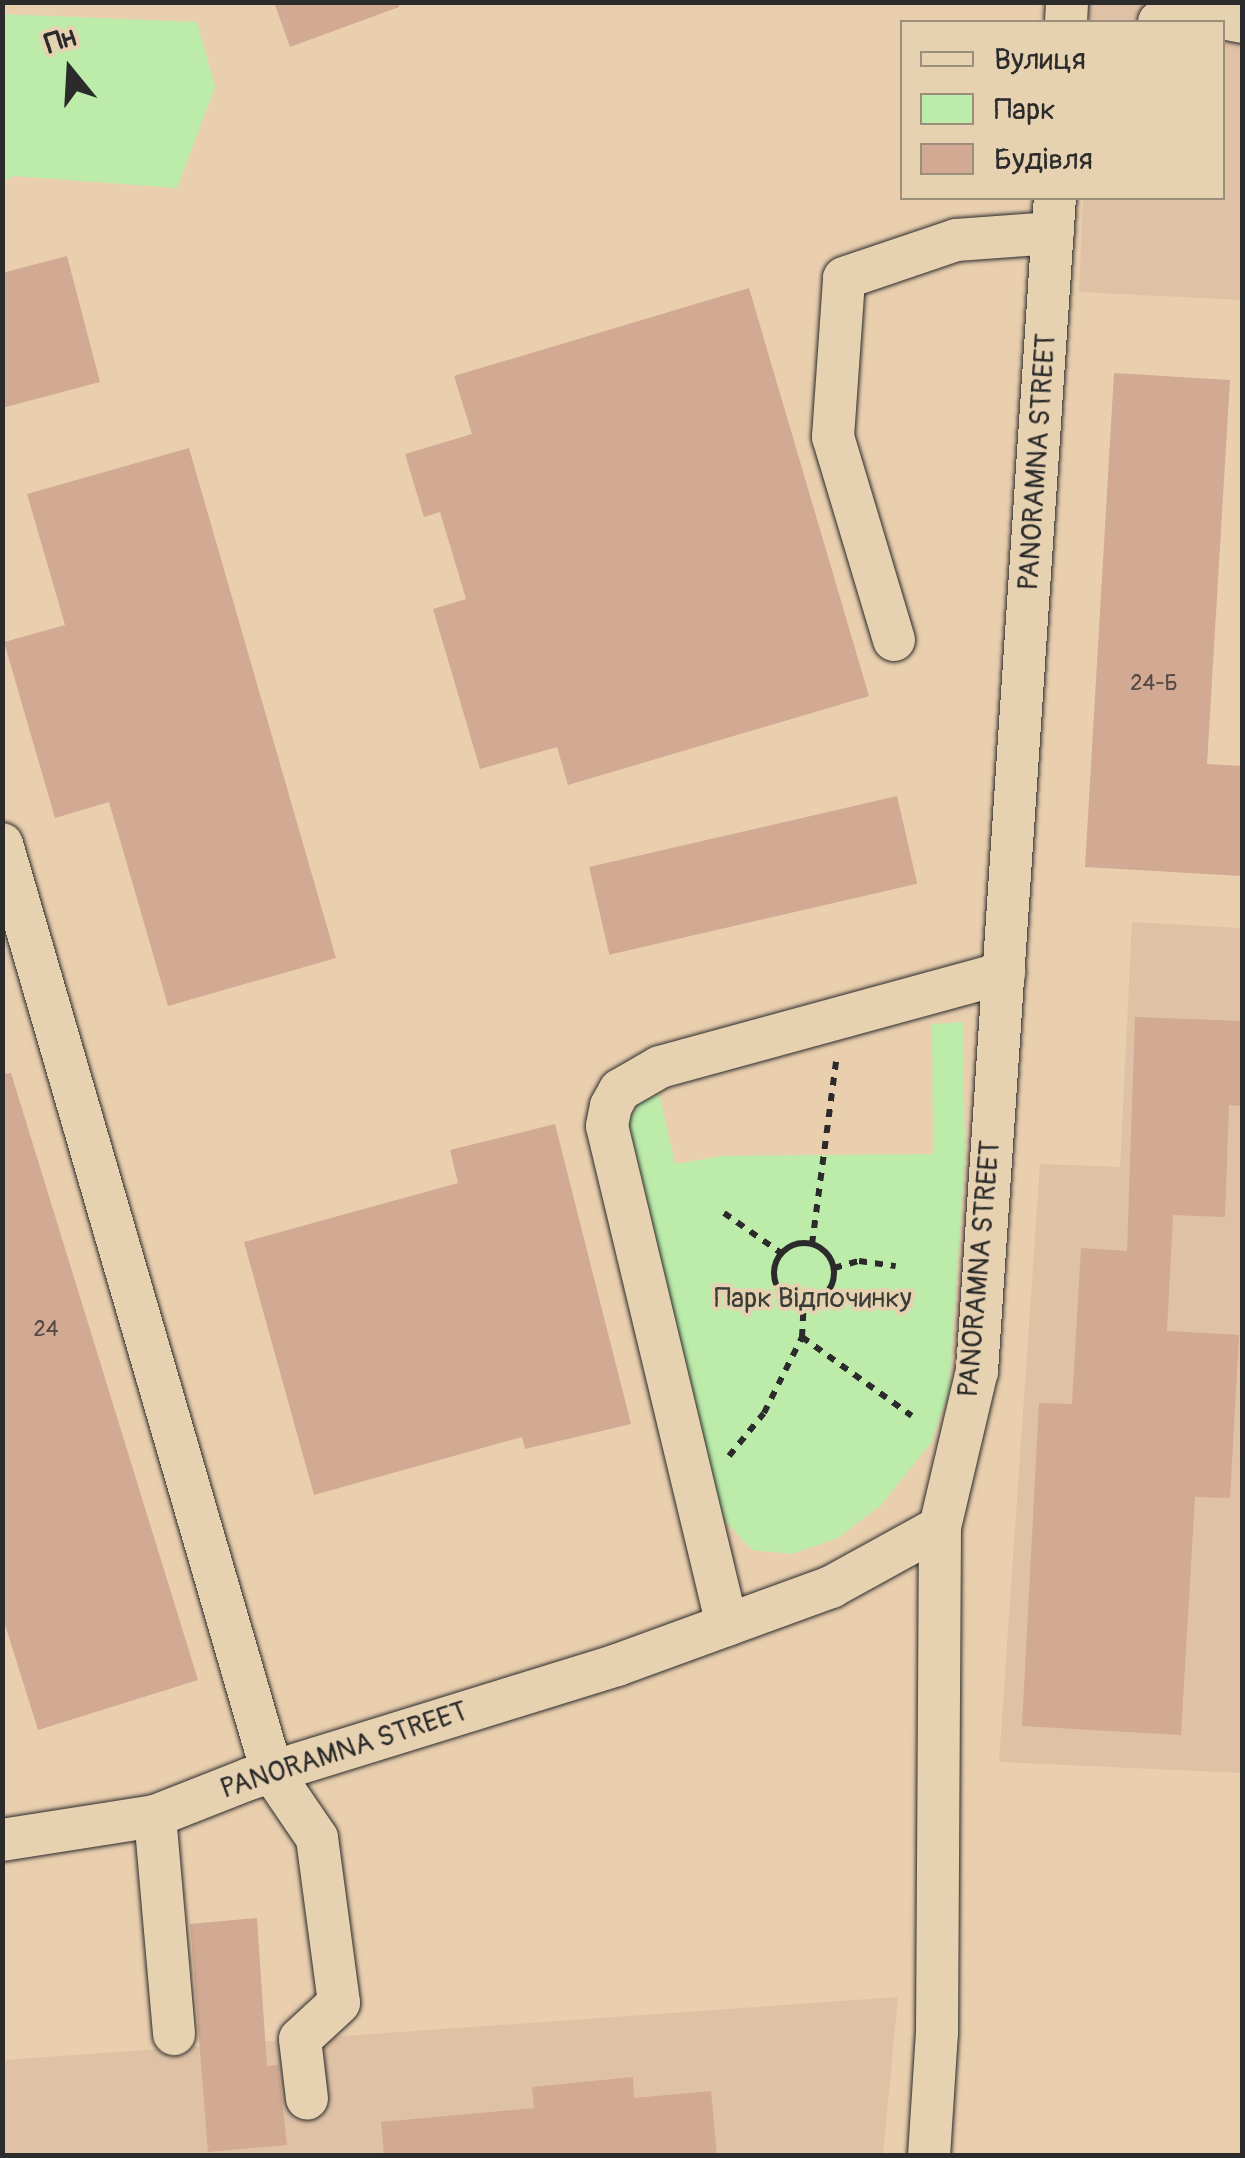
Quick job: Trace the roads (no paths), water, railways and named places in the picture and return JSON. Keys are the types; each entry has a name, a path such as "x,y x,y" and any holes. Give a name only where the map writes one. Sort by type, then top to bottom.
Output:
{"street":[{"path":"1166,20 1191,12 1242,22"},
{"path":"894,640 833,437 844,278 956,240 1054,215"},
{"name":"PANORAMNA STREET","path":"2,1840 155,1816 272,1772 727,1625 831,1586 940,1527 977,1371 1054,215"},
{"path":"2,844 272,1772 317,1838 339,2003 300,2038 307,2099"},
{"path":"727,1625 607,1126 611,1106 620,1090 660,1068 1004,972"},
{"path":"929,2156 937,2033 940,1527"},
{"path":"155,1816 174,2034"}],"park label":[{"name":"Парк Відпочинку","path":"813,1299"}]}
